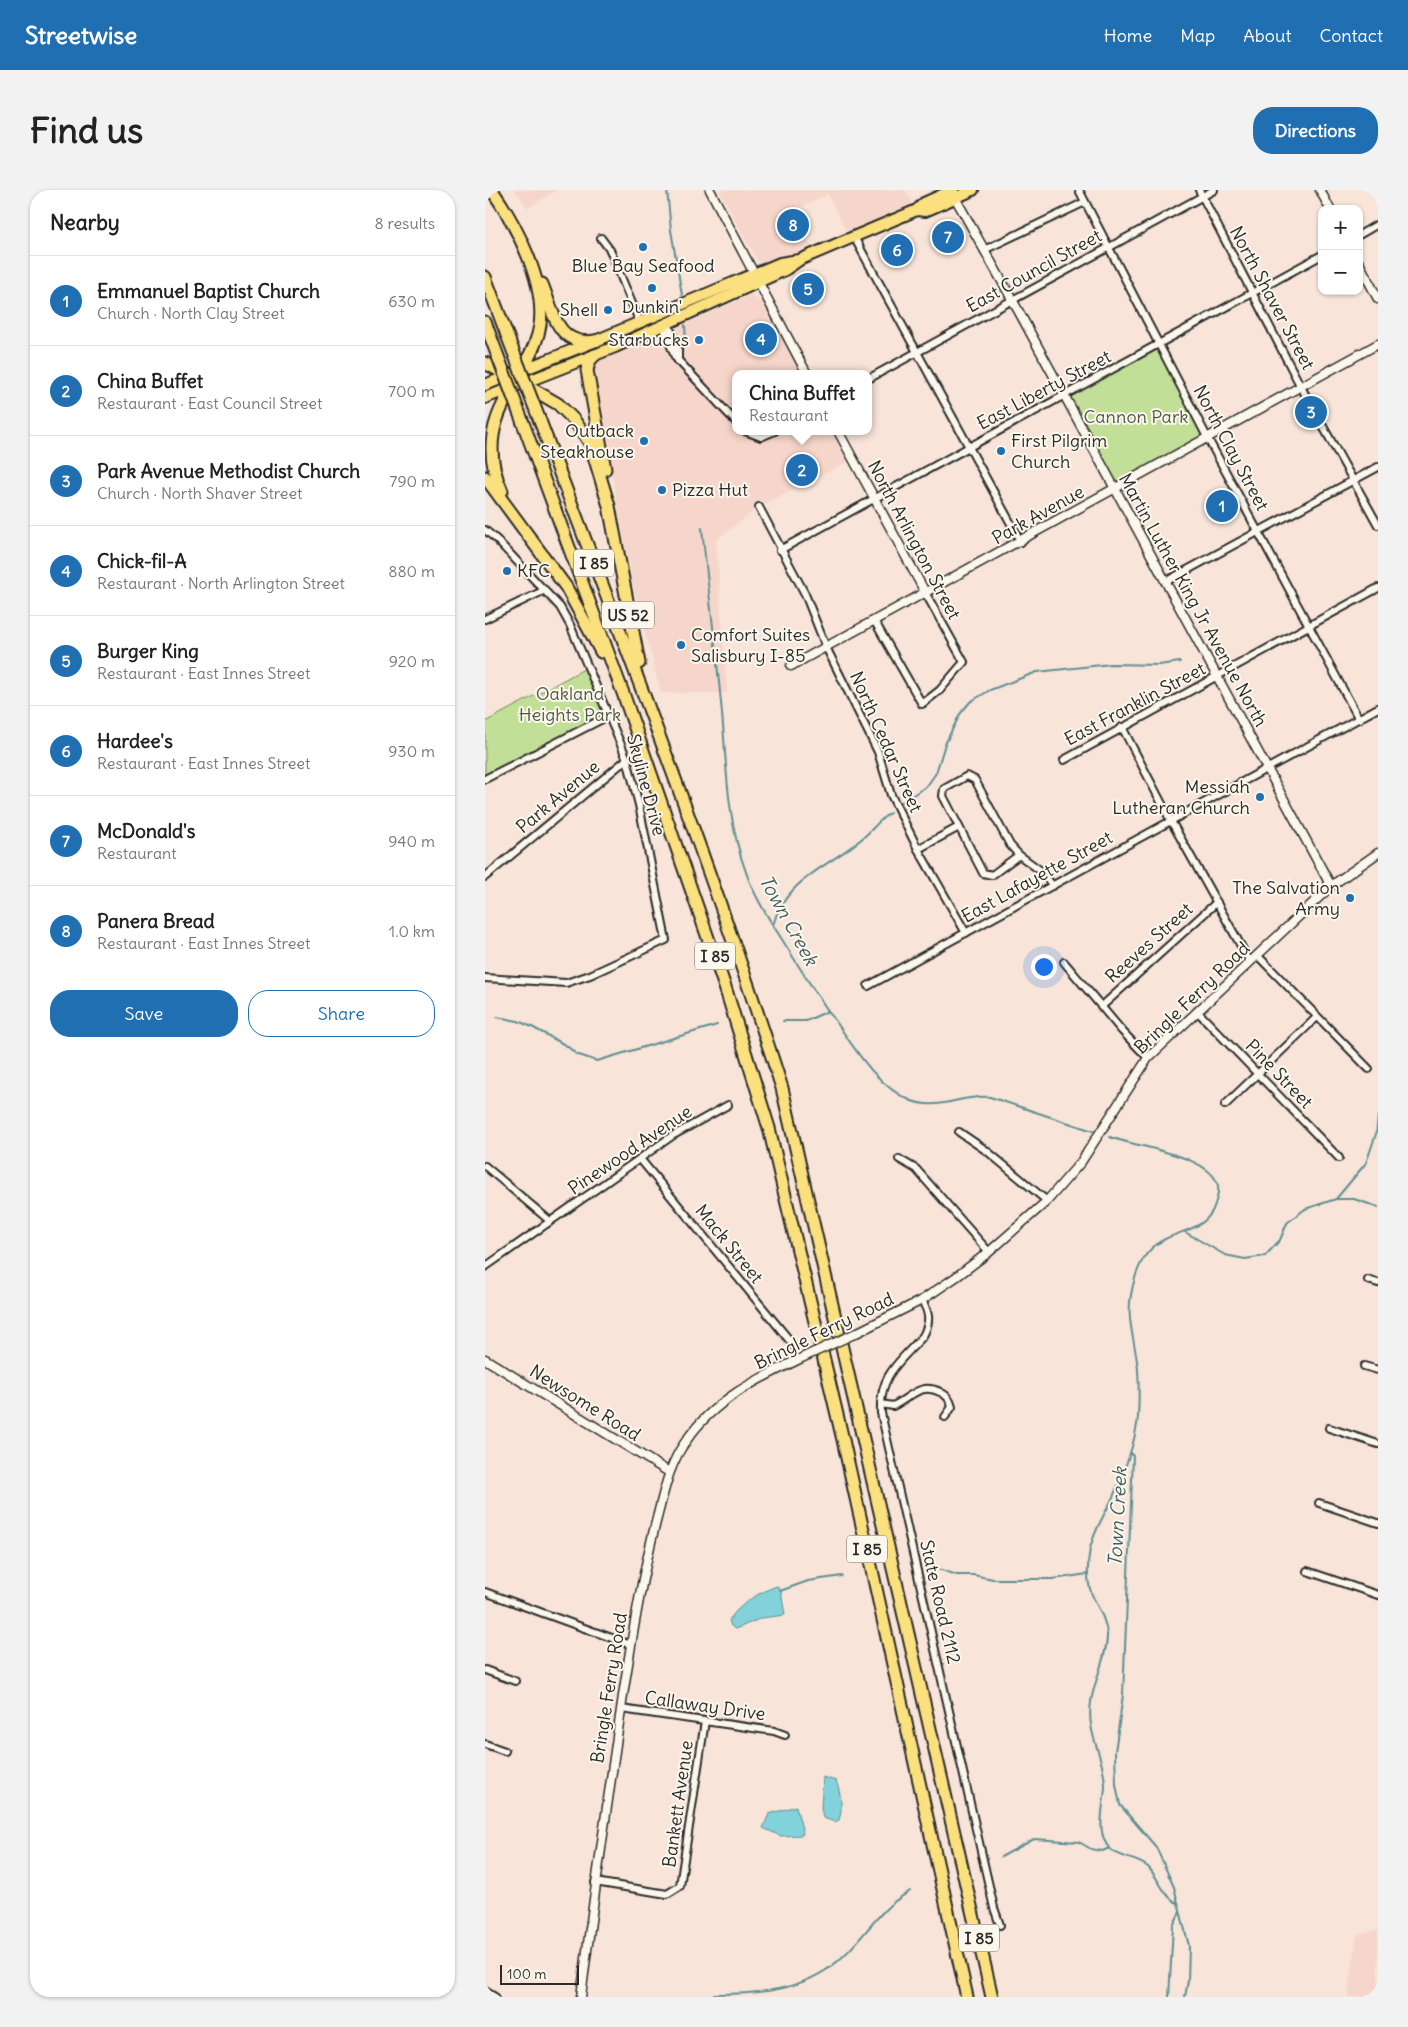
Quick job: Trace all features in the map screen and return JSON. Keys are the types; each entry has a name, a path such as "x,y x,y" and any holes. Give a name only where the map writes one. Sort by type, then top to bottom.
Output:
{"highway":[{"path":"492,190 532,261 562,332 578,342 600,340"},
{"path":"511,222 533,272 541,308 537,340 517,380 500,407 493,424 490,443 491,462 500,488 538,548"},
{"name":"I 85","path":"485,277 648,705 756,1007 782,1088 992,1997"},
{"name":"I 85","path":"485,322 623,693 725,987 769,1128 843,1440 967,1997"},
{"path":"595,355 590,360 587,370 600,435 612,525"},
{"path":"485,363 517,380"},
{"name":"US 52","path":"517,380 561,407 585,435 597,461 612,525 629,618 648,705"},
{"name":"US 52","path":"485,477 572,596 623,693"}],"main road":[{"path":"485,398 517,380 600,340 757,277 785,270 799,260 917,210 924,203 952,192 973,190"},
{"path":"485,384 517,380 595,355 665,324 757,277"}],"street":[{"path":"711,190 805,370"},
{"name":"North Clay Street","path":"1079,190 1207,437 1359,718"},
{"name":"East Council Street","path":"872,377 1013,301 1200,193 1214,190"},
{"path":"1319,190 1328,205"},
{"name":"Martin Luther King Jr Avenue North","path":"952,192 1331,886"},
{"name":"North Shaver Street","path":"1200,193 1301,387 1378,525"},
{"path":"984,250 1085,202"},
{"path":"1363,233 1378,224"},
{"path":"854,237 1021,542"},
{"path":"601,238 610,250 640,323"},
{"name":"East Liberty Street","path":"780,550 1065,397 1318,257"},
{"path":"1363,271 1378,299"},
{"path":"665,324 672,352 678,361 732,418"},
{"name":"Park Avenue","path":"791,666 1021,542 1207,437 1378,344"},
{"name":"North Arlington Street","path":"840,435 964,662 940,690 923,704 875,622"},
{"path":"1165,582 1378,467"},
{"name":"North Cedar Street","path":"759,507 780,550 805,594 826,647 878,752 891,795 966,933"},
{"name":"Skyline Drive","path":"485,530 496,539 560,607 570,625 610,715 627,759 639,805 666,940 590,975 566,983 485,978"},
{"name":"East Franklin Street","path":"1064,760 1122,727 1217,678 1378,588"},
{"path":"485,619 545,590"},
{"name":"East Lafayette Street","path":"868,986 1378,708"},
{"path":"485,780 610,715"},
{"path":"1122,727 1171,821 1250,962"},
{"name":"Park Avenue","path":"485,877 627,759"},
{"path":"1019,855 992,875 983,873 943,796 945,789 967,776 975,780 1011,845 1019,855 1041,871 1053,886"},
{"path":"919,849 959,827"},
{"name":"Bringle Ferry Road","path":"581,1997 595,1882 631,1645 645,1568 669,1472 684,1443 707,1415 747,1385 922,1300 989,1252 1047,1201 1081,1162 1148,1058 1331,886 1378,853"},
{"name":"Reeves Street","path":"1101,1006 1217,902"},
{"path":"1257,956 1369,1069"},
{"path":"1064,962 1148,1058"},
{"name":"Pine Street","path":"1197,1011 1339,1158"},
{"path":"1225,1105 1317,1016"},
{"name":"Pinewood Avenue","path":"485,1267 641,1160 672,1136 728,1105"},
{"path":"959,1132 987,1151 1047,1201"},
{"path":"899,1159 916,1169 989,1252"},
{"name":"Mack Street","path":"641,1160 795,1347"},
{"path":"485,1166 550,1222"},
{"path":"1368,1280 1378,1283"},
{"name":"State Road 2112","path":"922,1300 929,1314 927,1328 887,1377 881,1404 992,1899 1000,1925"},
{"name":"Newsome Road","path":"485,1359 669,1472"},
{"path":"1364,1366 1378,1370"},
{"path":"881,1404 893,1406 918,1390 933,1388 945,1394 950,1400 952,1407 945,1417"},
{"path":"1329,1428 1378,1444"},
{"path":"1319,1503 1378,1523"},
{"path":"1307,1571 1378,1595"},
{"path":"485,1592 631,1645"},
{"path":"485,1670 515,1681"},
{"name":"Callaway Drive","path":"621,1709 774,1731 785,1735"},
{"name":"Bankett Avenue","path":"595,1882 667,1894 676,1890 683,1879 705,1721"},
{"path":"485,1744 505,1751"},
{"path":"485,1991 495,1997"}],"shaded area":[{"path":"515,190 557,190 528,208"},
{"path":"719,190 905,190 917,210 854,237 844,227 828,194 792,211 811,246 763,266 758,262"},
{"path":"750,295 765,303 803,370 732,370 732,435 840,435 853,459 759,507 716,540 727,693 661,693 634,590 592,371 598,360 623,352"},
{"path":"1378,1930 1378,1997 1348,1997 1357,1935"}],"green space":[{"name":"Cannon Park","path":"1159,344 1207,437 1115,489 1065,397"},
{"name":"Oakland Heights Park","path":"586,668 606,714 485,776 485,722"}],"water":[{"path":"777,1586 781,1592 785,1615 762,1618 735,1629 731,1626 729,1620 744,1604 757,1595"},
{"path":"823,1777 836,1781 839,1790 841,1811 839,1820 835,1822 823,1818 821,1808"},
{"path":"796,1806 802,1835 781,1836 763,1828 769,1814"}],"waterway":[{"name":"Town Creek","path":"667,190 671,230 682,295"},
{"name":"Town Creek","path":"685,325 686,344"},
{"name":"Town Creek","path":"702,528 728,789 736,839 749,881 758,899 808,981 868,1066 888,1087 900,1095 922,1104 990,1097 1093,1131"},
{"path":"902,802 927,786 936,773 945,744 960,714 970,702 990,690 1037,672 1111,664 1159,665 1180,662"},
{"path":"773,925 779,909 788,895 799,884 852,847 890,813"},
{"path":"783,1021 806,1021 828,1011"},
{"path":"497,1017 518,1021 532,1027 567,1046 576,1054 597,1061 717,1025"},
{"path":"1336,1199 1366,1163 1376,1134 1378,1117"},
{"path":"1110,1137 1188,1160 1213,1175 1218,1186 1218,1195 1211,1214 1197,1226 1160,1242 1147,1253 1140,1264 1130,1304 1130,1323 1137,1360 1139,1387 1137,1427 1132,1448 1121,1477 1092,1542 1088,1568 1088,1581 1091,1593 1104,1620 1107,1634 1107,1642 1091,1702 1090,1714 1093,1735 1104,1774 1105,1785 1101,1818 1102,1834 1105,1842 1114,1852 1148,1867 1165,1892 1178,1903"},
{"path":"1185,1232 1225,1255 1245,1259 1265,1256 1280,1240 1287,1223 1305,1209 1336,1199 1354,1199 1378,1207"},
{"name":"Town Creek","path":"1131,1454 1133,1456 1123,1695 1115,1752 1116,1784 1120,1805 1156,1847 1174,1887 1189,1946 1188,1981 1185,1997"},
{"path":"926,1565 957,1575 973,1575 993,1579 1053,1579 1088,1574"},
{"path":"780,1591 808,1581 842,1576"},
{"path":"1001,1857 1034,1839 1079,1842 1091,1849 1102,1851 1110,1848"},
{"path":"714,1994 747,1993 779,1989 810,1979 838,1961 888,1907 910,1891"},
{"path":"1169,1997 1173,1926 1180,1912"}],"place":[{"name":"Panera Bread","path":"793,225"},
{"name":"McDonald's","path":"948,237"},
{"name":"Blue Bay Seafood","path":"643,247"},
{"name":"Hardee's","path":"897,250"},
{"name":"Dunkin'","path":"652,288"},
{"name":"Burger King","path":"808,289"},
{"name":"Shell","path":"608,310"},
{"name":"Chick-fil-A","path":"761,339"},
{"name":"Starbucks","path":"699,340"},
{"name":"Park Avenue Methodist Church","path":"1311,412"},
{"name":"Outback Steakhouse","path":"644,441"},
{"name":"First Pilgrim Church","path":"1001,451"},
{"name":"China Buffet","path":"802,470"},
{"name":"Pizza Hut","path":"662,490"},
{"name":"Emmanuel Baptist Church","path":"1222,506"},
{"name":"KFC","path":"507,571"},
{"name":"Comfort Suites Salisbury I-85","path":"681,645"},
{"name":"Messiah Lutheran Church","path":"1260,797"},
{"name":"The Salvation Army","path":"1350,898"}]}
